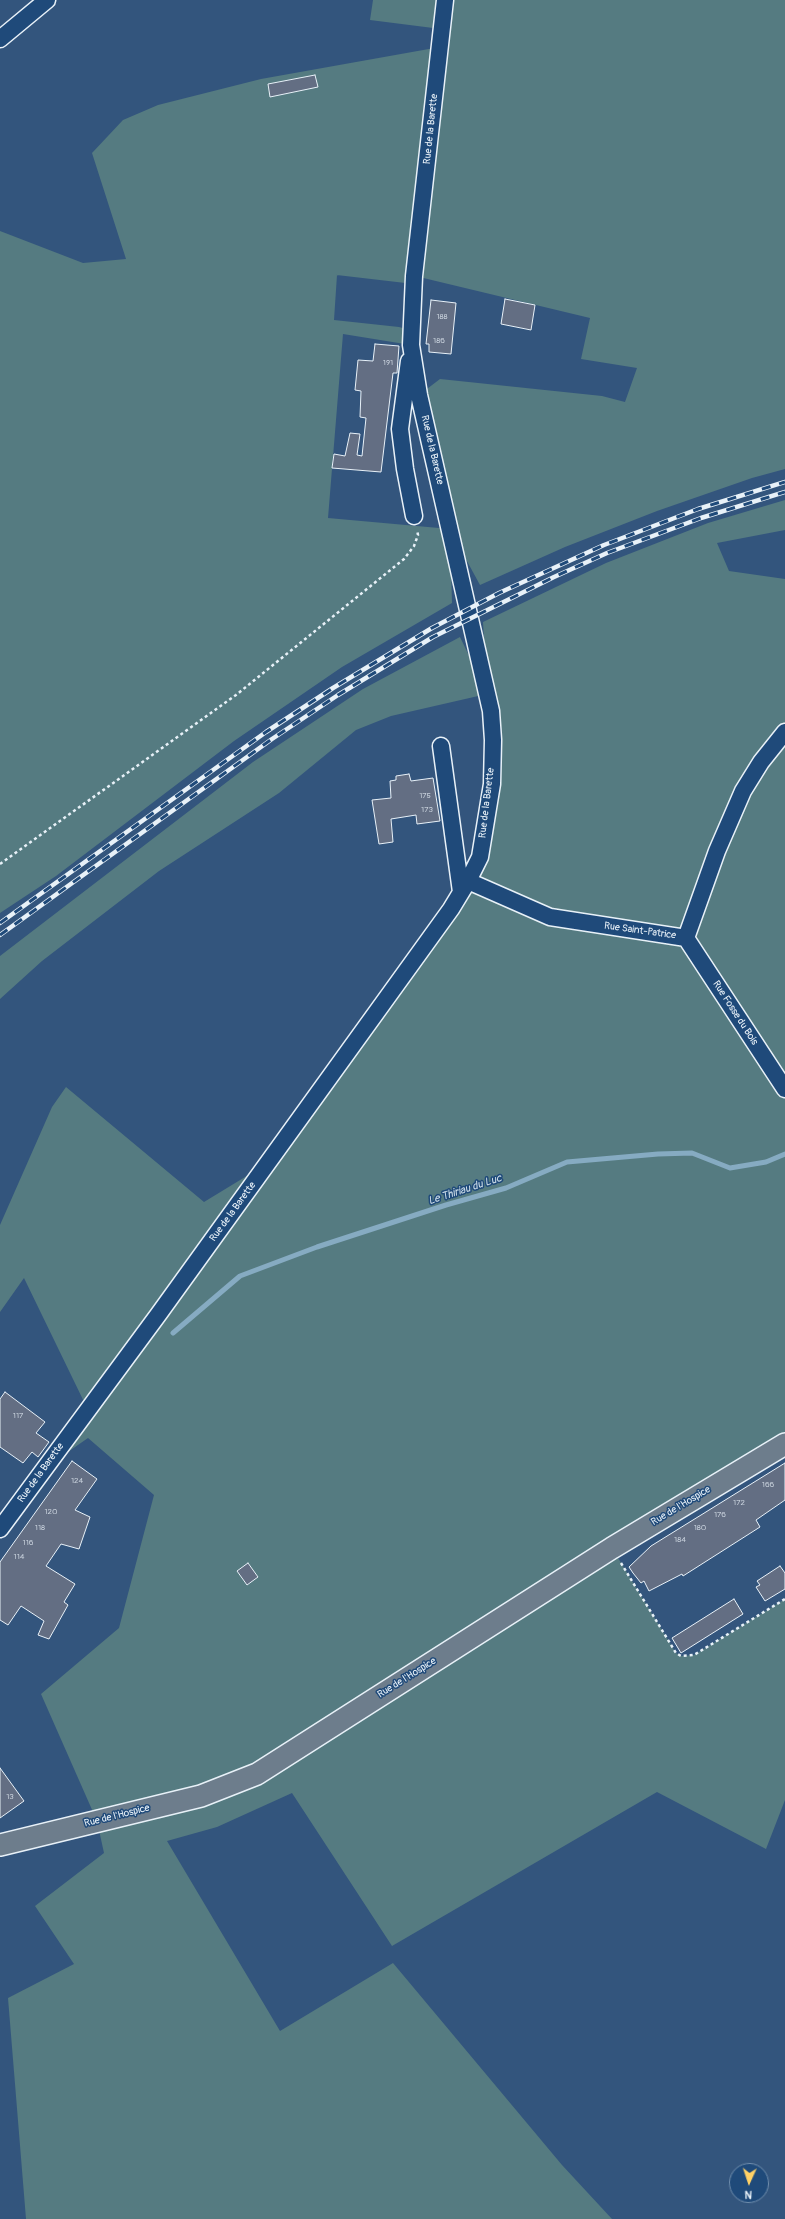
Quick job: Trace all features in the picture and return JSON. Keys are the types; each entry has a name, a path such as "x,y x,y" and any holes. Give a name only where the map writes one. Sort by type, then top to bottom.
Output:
{"main road":[{"name":"Rue de l'Hospice","path":"0,1845 201,1796 257,1774 612,1548 785,1444"}],"street":[{"path":"0,39 47,0"},
{"name":"Rue de la Barette","path":"0,1529 163,1309 465,887 480,857 492,784 493,740 491,711 420,395 411,346 414,276 445,0"},
{"path":"411,346 400,430 405,469 414,516"},
{"name":"Rue Saint-Patrice","path":"465,887 550,917 686,938 717,851 743,791 761,762 785,732"},
{"path":"441,746 465,887"},
{"name":"Rue Fosse du Bois","path":"686,938 785,1089"}],"path":[{"path":"0,864 236,694 404,559 414,546 418,535 414,516"},
{"path":"612,1548 676,1653 681,1656 694,1655 785,1599"}],"green space":[{"path":"373,0 785,0 785,469 752,478 657,511 565,547 480,585 450,530 452,603 342,667 234,741 56,876 0,913 0,231 83,263 126,259 92,153 123,120 158,105 261,79 440,47 441,29 370,20","holes":["337,275 414,284 415,276 590,318 581,359 637,368 625,402 602,396 440,379 419,395 450,529 328,518 343,334 411,345 410,330 399,327 334,320"]},
{"path":"785,500 785,530 717,543 729,571 785,579 785,1444 612,1548 676,1653 681,1656 694,1655 785,1599 785,1800 766,1849 657,1792 392,1946 292,1793 217,1827 167,1841 280,2031 393,1963 562,2165 612,2219 26,2219 8,1998 74,1964 35,1906 104,1853 97,1821 41,1694 119,1628 154,1495 88,1438 45,1468 88,1410 24,1278 0,1312 0,1225 52,1107 66,1087 204,1202 268,1163 451,909 486,826 487,694 391,716 356,730 279,793 159,871 42,961 0,999 0,956 253,762 363,689 460,637 487,693 483,622 606,563 708,523"}],"building":[{"path":"315,75 318,87 270,97 268,84"},
{"path":"505,299 535,305 531,330 501,324"},
{"path":"431,300 456,303 451,354 429,352 429,344 426,344"},
{"path":"375,344 399,346 397,373 393,373 381,472 332,468 334,454 345,456 350,433 360,434 357,455 362,456 366,418 360,417 361,391 355,390 358,360 373,361"},
{"path":"409,774 411,781 433,778 440,821 417,824 416,815 391,819 393,842 379,844 372,800 391,798 390,781 396,780 396,776"},
{"path":"5,1392 45,1422 36,1433 49,1442 38,1457 32,1452 23,1463 0,1447 0,1399"},
{"path":"72,1461 97,1479 75,1510 90,1517 79,1549 61,1544 46,1566 75,1584 64,1602 68,1605 49,1639 38,1635 44,1621 21,1606 8,1625 0,1620 0,1562"},
{"path":"785,1463 785,1500 756,1520 760,1527 683,1576 682,1574 649,1591 644,1581 641,1583 633,1573 629,1567 651,1546"},
{"path":"248,1563 258,1577 247,1585 237,1571"},
{"path":"780,1566 785,1573 785,1589 765,1601 756,1587 760,1585 757,1581"},
{"path":"734,1599 743,1614 681,1653 672,1638"},
{"path":"0,1768 24,1801 0,1818"}],"waterway":[{"name":"Le Thiriau du Luc","path":"173,1333 240,1276 317,1247 446,1205 506,1188 567,1162 658,1154 692,1153 730,1168 766,1162 785,1154"}],"railway":[{"path":"0,923 266,732 333,688 432,628 499,593 604,545 698,509 785,482"},
{"path":"0,935 272,739 338,695 433,637 554,577 607,553 701,518 785,492"}]}
